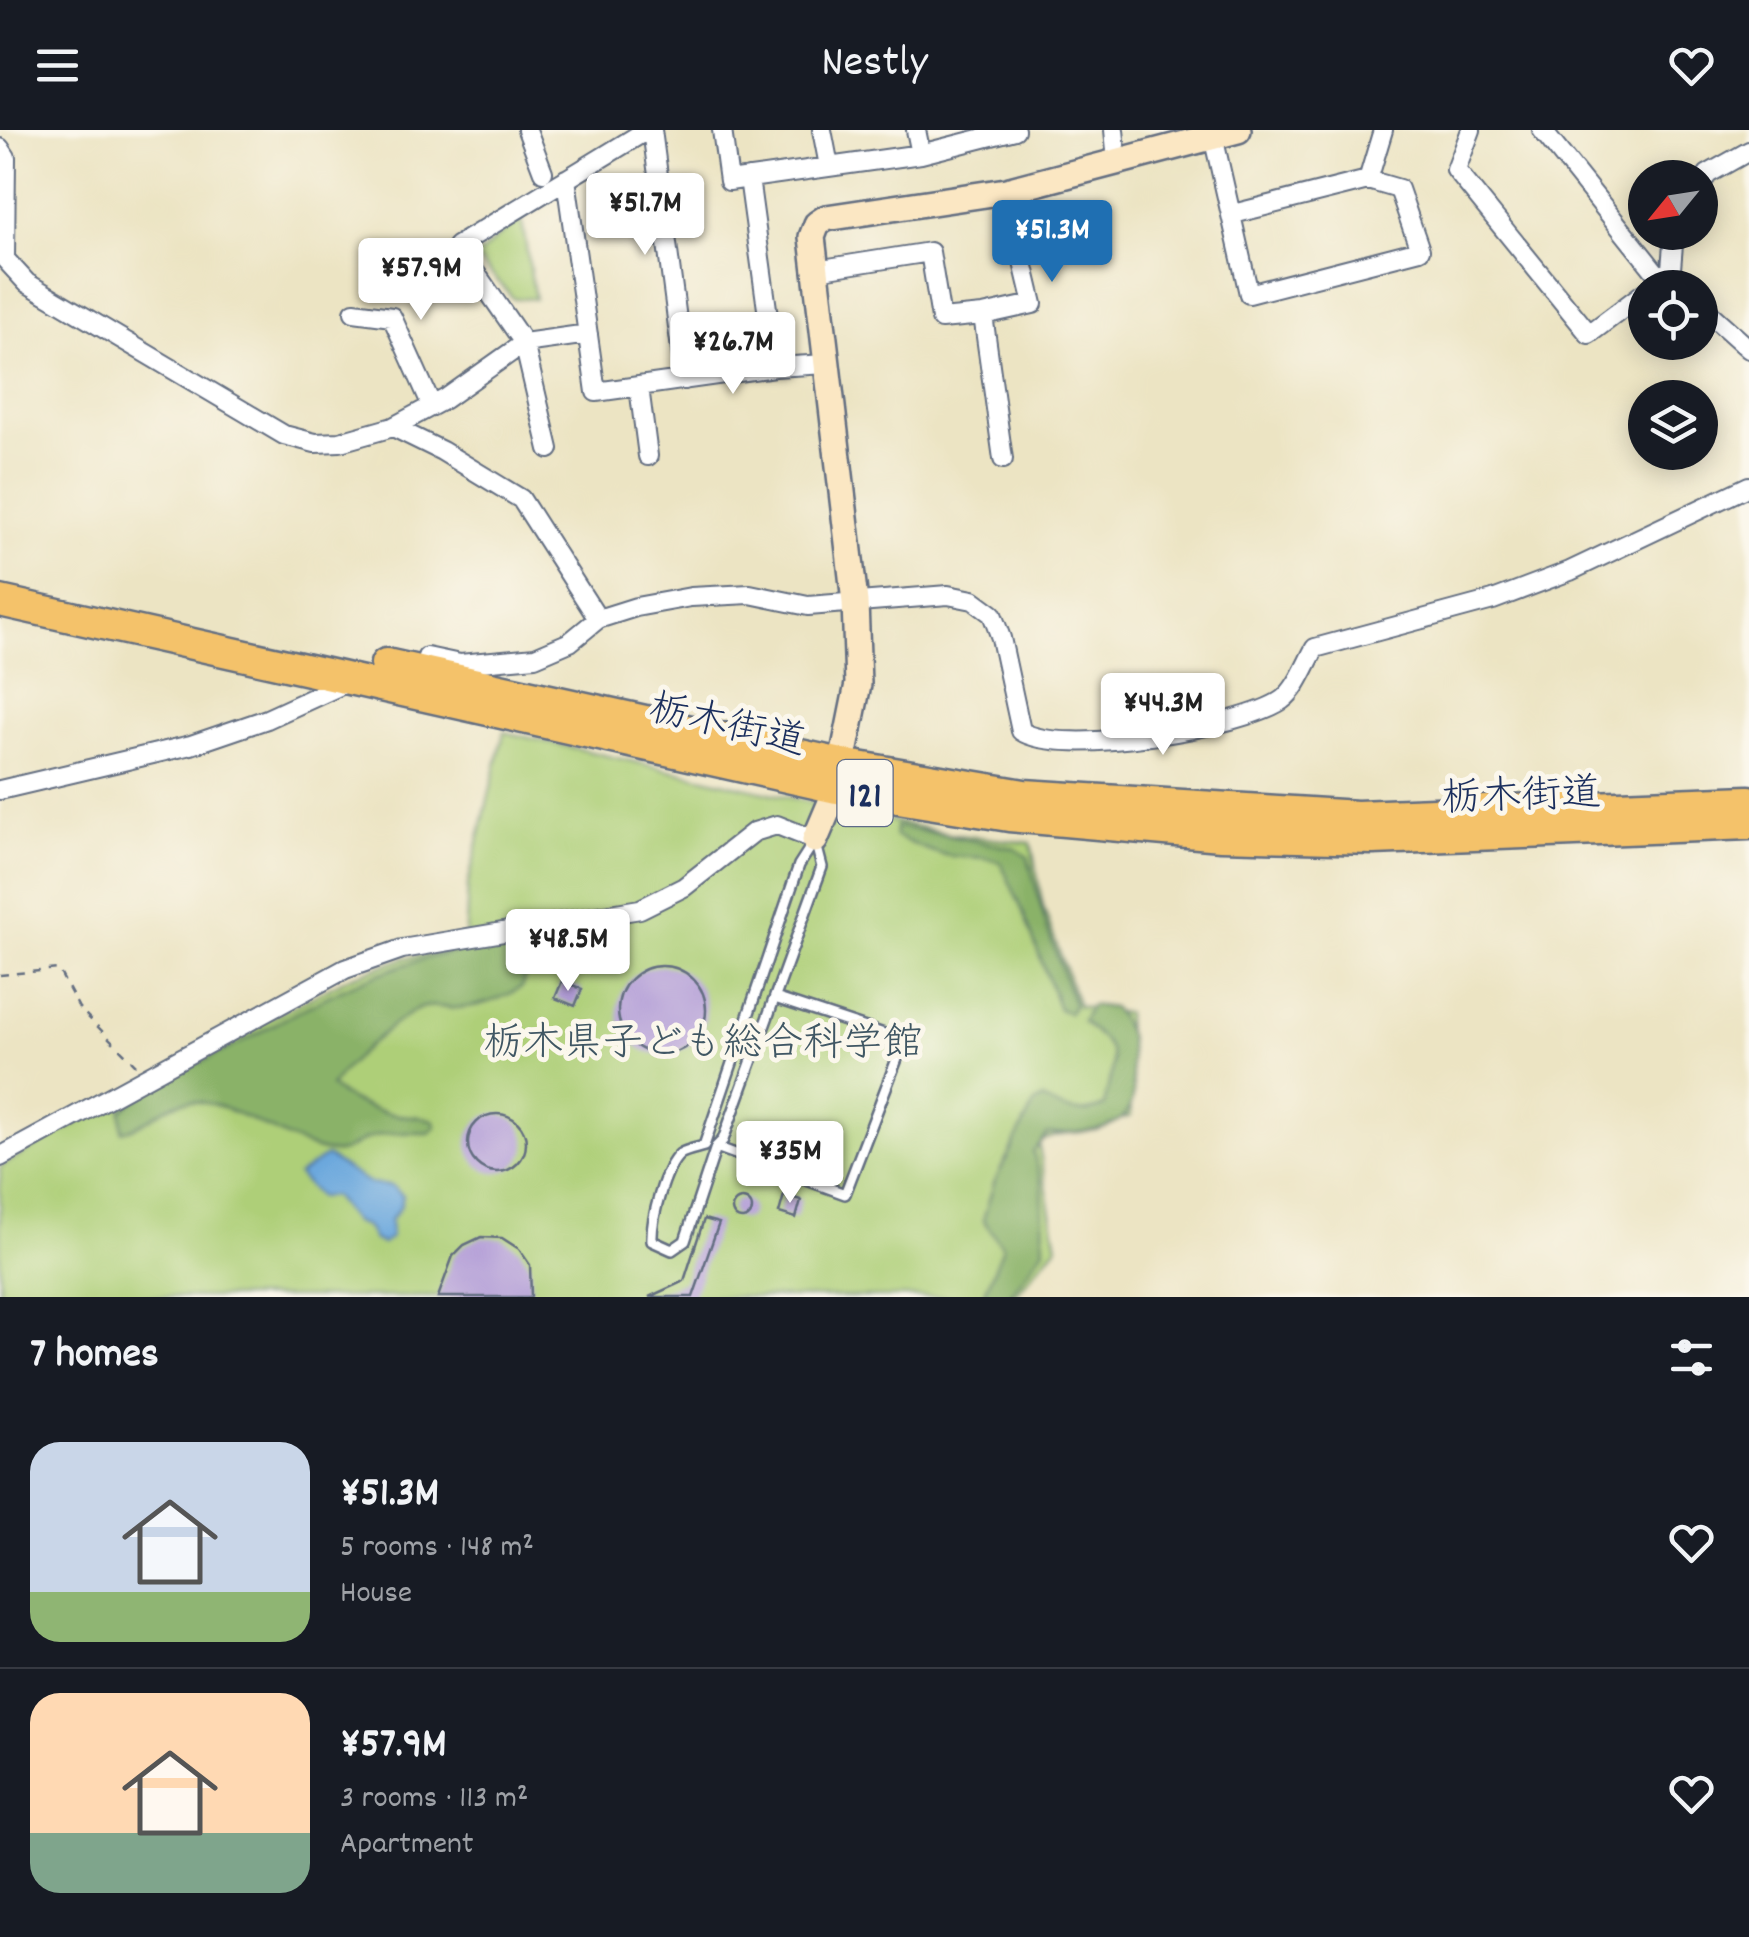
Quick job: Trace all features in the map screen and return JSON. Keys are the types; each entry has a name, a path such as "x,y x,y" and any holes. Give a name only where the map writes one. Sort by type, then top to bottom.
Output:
{"highway":[{"name":"栃木街道","path":"0,579 1009,816 1221,835 1373,839 1749,824"},
{"name":"栃木街道","path":"0,601 356,679 839,776 1024,795 1358,816 1749,802"}],"street":[{"path":"527,130 543,172"},
{"path":"550,450 524,343 458,246 649,130 685,380"},
{"path":"722,130 729,181 920,154 1015,130"},
{"path":"822,130 828,166"},
{"path":"916,130 920,154"},
{"path":"1114,130 1117,160"},
{"path":"1368,180 1383,130"},
{"path":"1471,130 1456,170 1588,334 1628,304"},
{"path":"1542,130 1648,270"},
{"path":"0,1157 345,969 402,949 640,909 684,887 754,832 777,825 816,840 839,776 858,684 855,602 812,237 817,224 826,218 1006,191 1225,133 1233,214 1249,294 1420,250 1400,189 1368,180 1233,214"},
{"path":"0,148 6,157 4,259 27,283 284,435 315,443 340,442 393,427 432,406 524,343 588,334"},
{"path":"1718,168 1749,151"},
{"path":"566,178 596,392 775,367 827,364"},
{"path":"748,178 775,367"},
{"path":"816,270 930,252 941,319 1032,304 1006,191"},
{"path":"354,312 392,317 432,406"},
{"path":"983,315 1002,460"},
{"path":"1718,321 1749,348"},
{"path":"639,387 648,456"},
{"path":"393,427 521,499 598,619"},
{"path":"427,658 460,664 535,656 570,642 598,619 636,606 691,597 750,594 808,606 948,595 973,600 992,614 1021,731 1030,737 1072,743 1160,734 1258,714 1286,697 1315,648 1493,600 1570,571 1749,486"},
{"path":"0,790 191,744 268,718 356,679"}],"lane":[{"path":"816,840 822,866 724,1140 716,1148 686,1241 672,1250 652,1240 651,1223 668,1174 680,1154 704,1146 799,864 816,840"},
{"path":"716,1148 845,1194 897,1059 896,1047 890,1036 775,998"}],"path":[{"path":"0,975 58,969 79,1008 148,1077"}],"green space":[{"path":"521,216 535,299 513,298 476,257"},
{"name":"栃木県子ども総合科学館","path":"504,732 949,834 1031,843 1043,906 1078,1006 1126,1013 1131,1116 1038,1141 1057,1246 1014,1297 0,1297 0,1167 180,1065 350,977 405,958 465,947 468,884"},
{"path":"896,826 1014,848 1028,857 1045,922 1074,1005 1069,1013 1059,1009 1001,863 929,850 895,836"},
{"path":"498,946 524,952 529,959 522,987 482,1004 415,1011 374,1041 331,1086 367,1107 433,1120 436,1127 429,1133 382,1135 339,1152 324,1151 230,1111 192,1101 174,1105 122,1131 121,1110 153,1088 334,993 429,957"},
{"path":"1091,1005 1113,1008 1126,1029 1133,1089 1129,1109 1122,1118 1099,1129 1047,1134 1033,1151 1042,1184 1044,1249 1009,1297 983,1297 1003,1247 983,1220 994,1183 1034,1104 1043,1099 1080,1112 1104,1106 1112,1058 1104,1042 1082,1021"}],"water":[{"path":"326,1156 371,1184 392,1186 403,1196 400,1208 390,1220 391,1237 383,1244 374,1240 366,1226 354,1222 333,1196 319,1197 298,1175"}],"building":[{"path":"662,966 687,973 699,985 706,1010 699,1035 687,1047 662,1054 637,1047 625,1035 618,1010 625,985 637,973"},
{"path":"562,981 582,989 575,1006 555,998"},
{"path":"497,1114 518,1122 526,1143 518,1164 497,1172 476,1164 468,1143 476,1122"},
{"path":"784,1195 801,1200 796,1218 779,1213"},
{"path":"742,1199 752,1209 742,1219 732,1209"},
{"path":"704,1219 719,1223 693,1297 649,1297 684,1281"},
{"path":"481,1237 502,1238 519,1249 530,1265 531,1297 438,1297 453,1256"}]}
